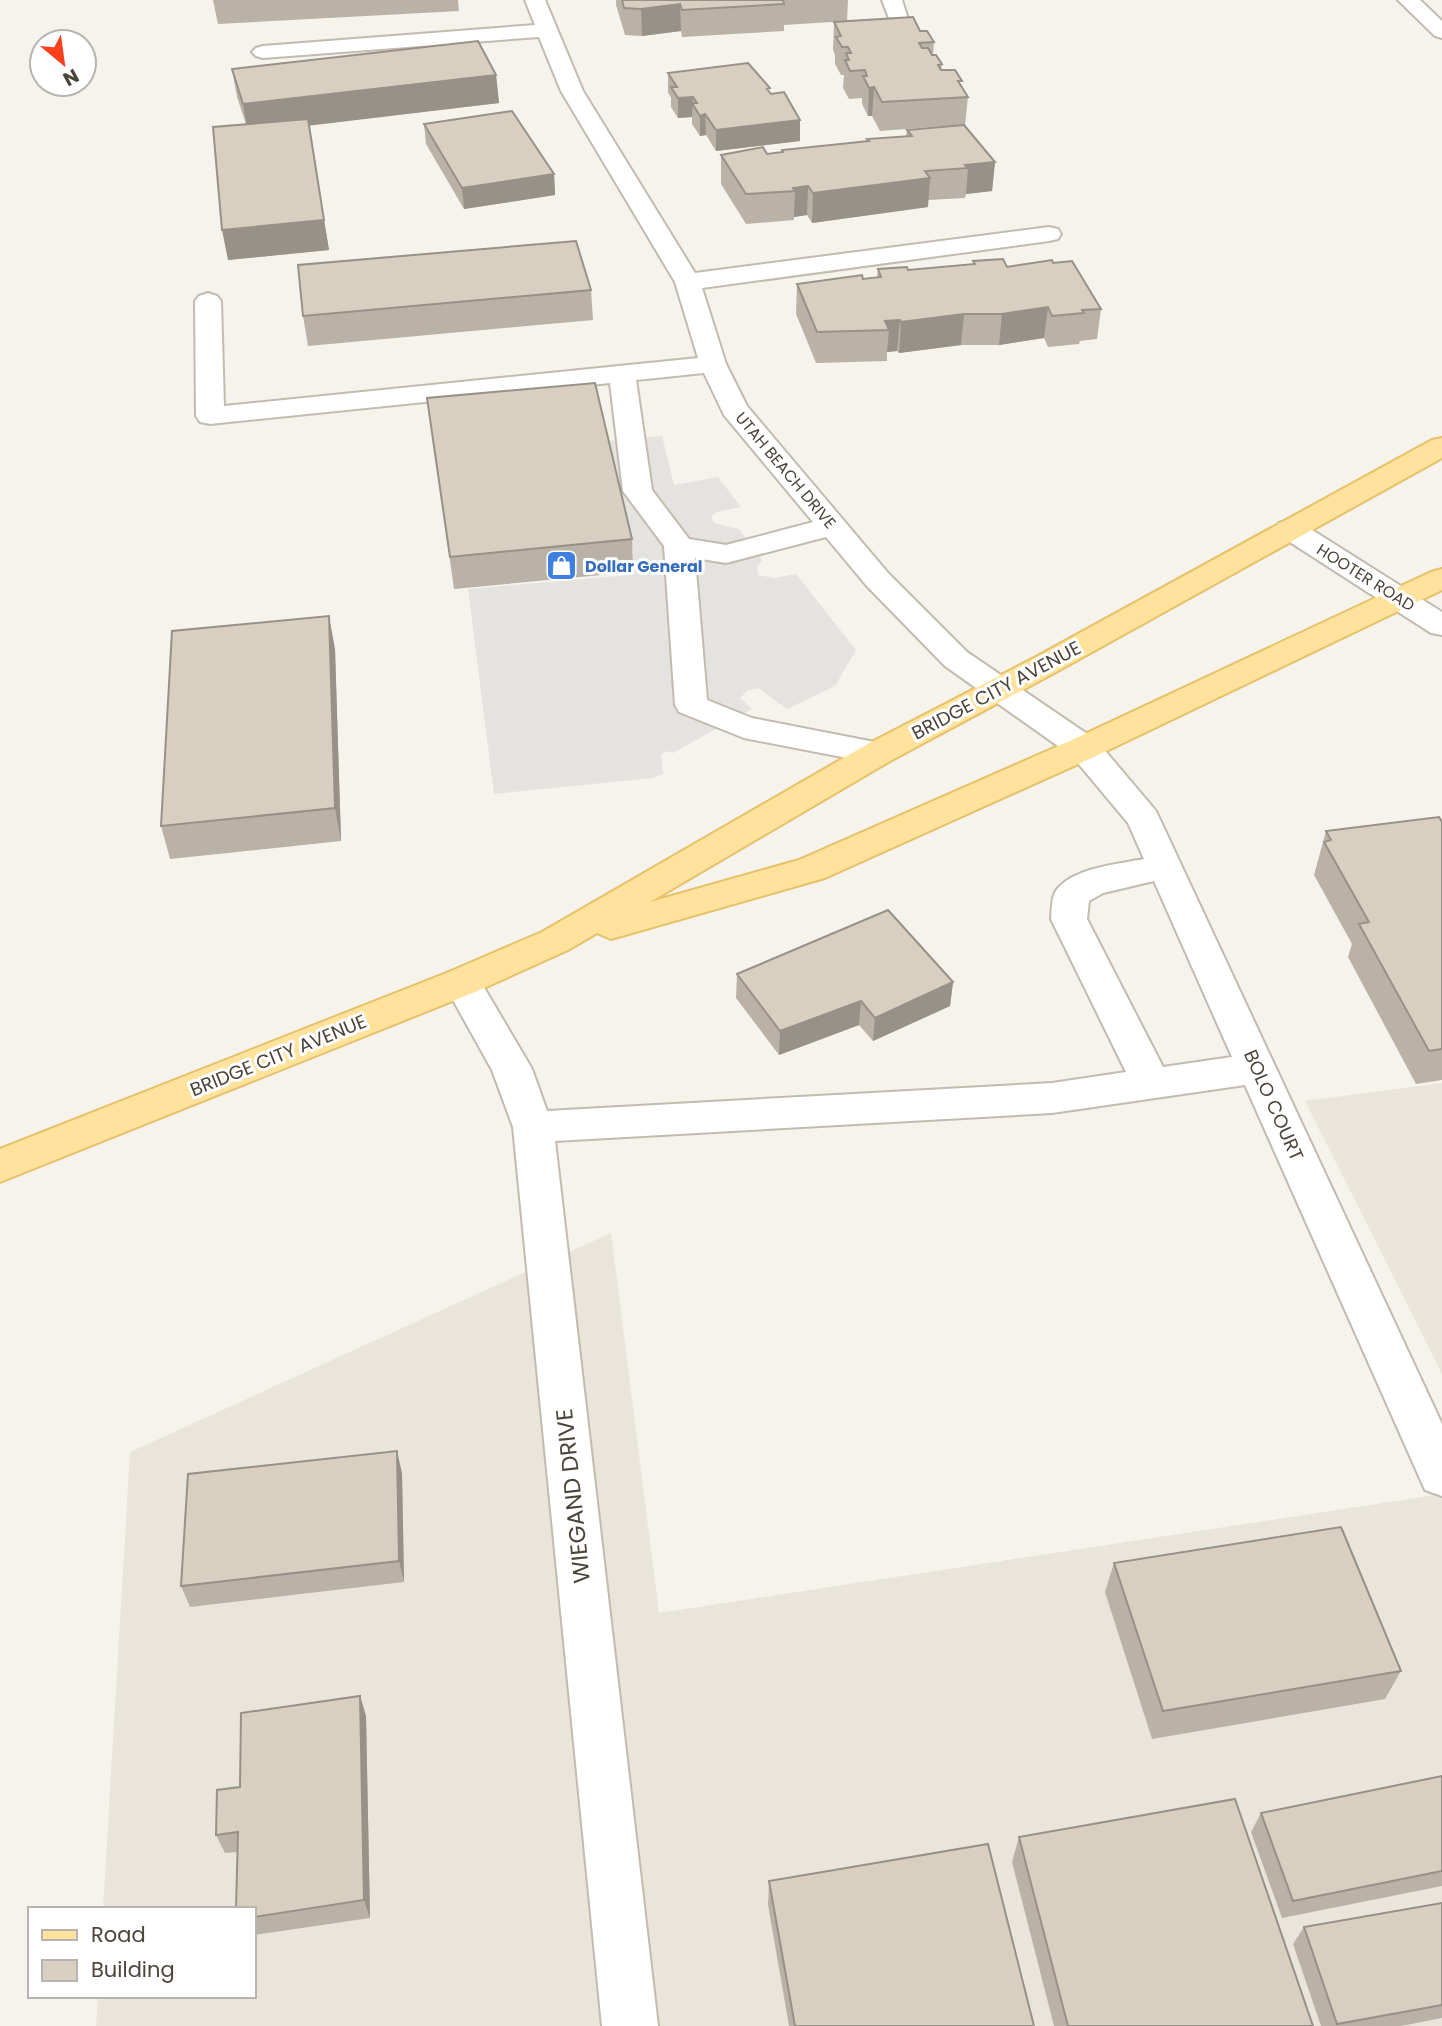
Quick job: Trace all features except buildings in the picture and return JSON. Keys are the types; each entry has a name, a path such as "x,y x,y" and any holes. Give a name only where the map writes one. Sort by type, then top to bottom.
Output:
{"main road":[{"name":"BRIDGE CITY AVENUE","path":"0,1166 462,982 555,942 878,753 1000,690 1442,446"},
{"name":"BRIDGE CITY AVENUE","path":"555,942 812,869 1084,748 1442,578"}],"street":[{"name":"UTAH BEACH DRIVE","path":"535,0 572,91 688,282 713,364 734,408 877,579 956,659 1084,748"},
{"path":"892,0 899,22"},
{"path":"1408,0 1442,32"},
{"path":"263,52 545,30"},
{"path":"688,282 1049,234"},
{"path":"208,301 210,416 713,364"},
{"path":"622,373 638,491 679,546 691,705 744,727 878,753"},
{"path":"679,546 726,554 832,526"},
{"name":"HOOTER ROAD","path":"1290,529 1442,626"},
{"name":"BOLO COURT","path":"1084,748 1144,819 1442,1475"},
{"path":"1152,1084 1069,919 1072,895 1092,883 1166,866"},
{"name":"WIEGAND DRIVE","path":"462,982 512,1069 533,1127 630,2026"},
{"path":"533,1127 1052,1098 1257,1068"}],"shaded area":[{"path":"662,436 674,485 718,477 741,507 717,512 711,516 714,523 739,529 762,560 757,567 758,575 774,578 796,574 856,650 835,686 787,709 758,688 747,691 740,698 752,709 673,753 666,751 661,755 663,774 653,778 494,794 468,589 629,575 606,441"},
{"path":"1442,1083 1442,1374 1305,1101"},
{"path":"611,1233 659,1613 1442,1494 1442,2026 96,2026 98,1998 256,1998 256,1907 103,1907 130,1452"}],"place":[{"name":"Dollar General","path":"562,566"}]}
